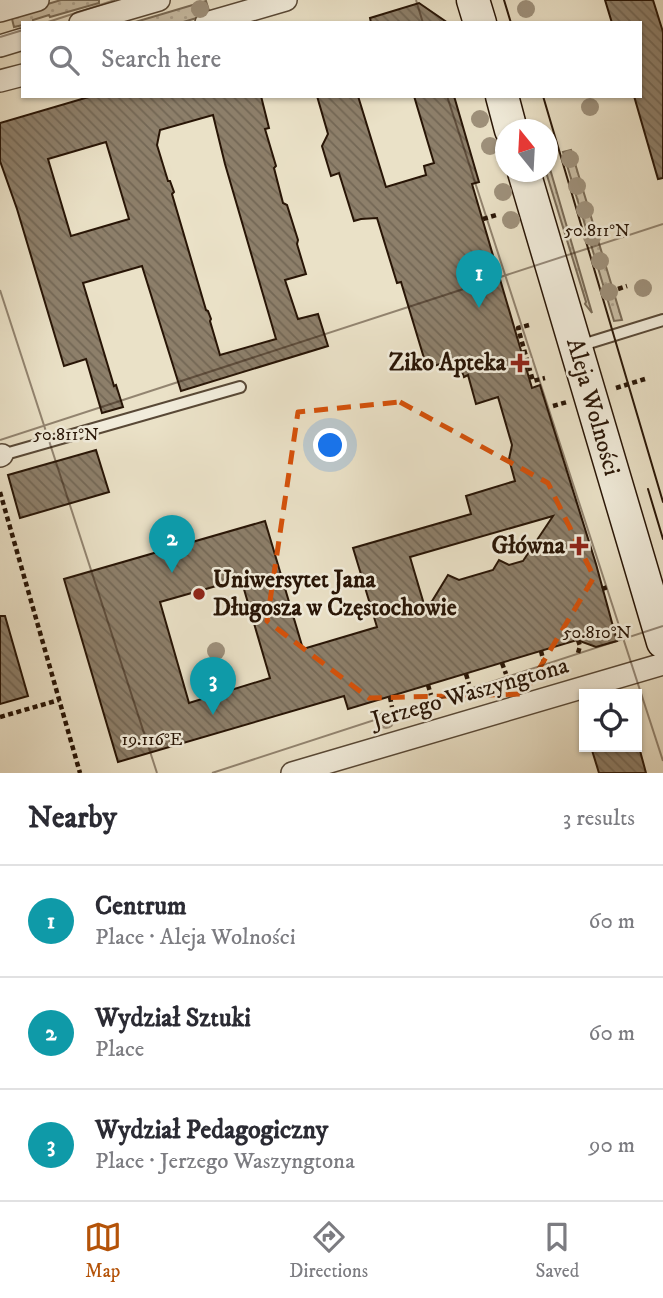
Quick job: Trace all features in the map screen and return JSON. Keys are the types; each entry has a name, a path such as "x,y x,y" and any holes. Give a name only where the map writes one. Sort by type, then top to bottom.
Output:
{"street":[{"path":"0,11 38,0"},
{"path":"87,21 159,0"},
{"path":"213,21 286,0"},
{"path":"473,0 479,21"},
{"path":"0,46 21,40"},
{"path":"0,81 21,76"},
{"path":"503,98 508,119"},
{"name":"Aleja Wolności","path":"527,182 663,642"},
{"name":"Jerzego Waszyngtona","path":"292,773 663,664"}],"lane":[{"path":"575,347 663,320"},
{"path":"1,455 240,387"}],"path":[{"path":"483,219 495,215"},
{"path":"618,289 627,286"},
{"path":"528,325 518,328 526,363 533,381 545,378"},
{"path":"0,492 80,773"},
{"path":"578,640 578,653"},
{"path":"541,651 544,663"},
{"path":"502,663 506,674"},
{"path":"466,674 469,684"},
{"path":"428,685 431,695"},
{"path":"390,697 393,707"},
{"path":"0,717 59,700"}],"highlighted area":[{"path":"400,402 548,483 594,577 524,694 369,698 267,621 298,412"}],"shaded area":[{"path":"61,0 99,0 99,3 50,17 49,15 33,21 21,21 21,25 14,27 11,15"},
{"path":"206,1 210,14 187,21 139,21"},
{"path":"571,150 622,320 614,321 563,152"},
{"path":"549,182 554,182 592,313 586,302"}],"building":[{"path":"605,0 653,0 663,32 663,178 658,179 635,98 642,98 642,21 611,21"},
{"path":"419,3 445,21 371,21 370,18"},
{"path":"85,98 262,98 269,128 265,129 276,166 274,168 283,203 287,205 298,240 306,274 285,280 298,319 318,314 328,346 181,391 142,266 83,283 114,386 116,385 123,407 102,413 86,359 64,366 0,161 0,123","holes":["213,115 276,339 220,355 172,194 174,192 157,145 160,130","106,142 129,219 71,236 48,159"]},
{"path":"318,98 359,98 386,187 426,175 424,166 434,163 415,98 455,98 479,182 472,184 532,388 540,385 617,641 596,647 577,640 348,709 344,696 118,762 64,579 265,521 303,649 377,627 353,548 471,514 466,496 515,481 509,459 512,445 498,397 476,404 468,375 464,377 457,359 427,368 401,282 397,283 377,218 354,221 339,173 331,176 322,146 328,134","holes":["553,516 523,561 509,565 499,560 493,570 459,580 448,575 426,611 410,557","241,579 270,678 189,703 160,602"]},
{"path":"96,450 109,492 20,518 8,475"},
{"path":"0,616 5,616 28,696 0,704"},
{"path":"593,752 640,752 646,773 599,773"}],"tram line":[{"path":"504,0 510,21"},
{"path":"544,98 663,502"},
{"path":"648,489 663,539"}],"place":[{"name":"Centrum","path":"479,308"},
{"name":"Ziko Apteka","path":"520,363"},
{"name":"Główna","path":"579,546"},
{"name":"Wydział Sztuki","path":"172,573"},
{"name":"Uniwersytet Jana Długosza w Częstochowie","path":"199,594"},
{"name":"Wydział Pedagogiczny","path":"213,715"}]}
